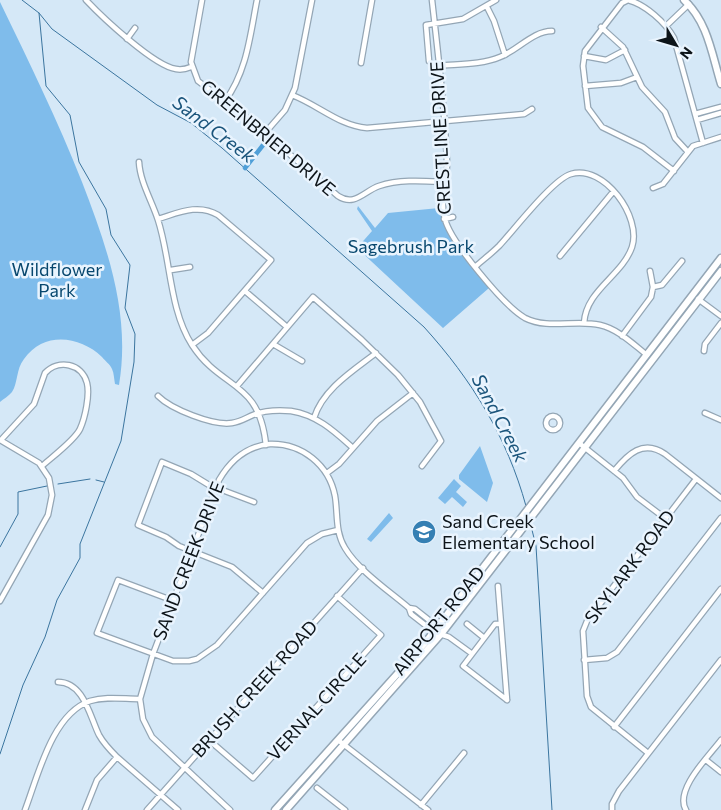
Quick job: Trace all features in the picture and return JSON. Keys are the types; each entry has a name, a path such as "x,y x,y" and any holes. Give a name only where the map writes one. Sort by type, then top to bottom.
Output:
{"main road":[{"path":"687,2 704,28 721,84"},
{"name":"AIRPORT ROAD","path":"275,810 436,629 652,359 721,258"},
{"name":"AIRPORT ROAD","path":"582,445 646,355 721,271"},
{"name":"AIRPORT ROAD","path":"286,810 442,633 514,532"}],"street":[{"path":"86,0 127,39 172,68 191,67"},
{"name":"GREENBRIER DRIVE","path":"202,0 191,67 200,83 265,133 338,196 349,200 388,183 419,180 445,182"},
{"path":"225,101 235,87 244,66 257,0"},
{"path":"265,133 285,110 292,95 312,0"},
{"path":"361,63 372,0"},
{"name":"CRESTLINE DRIVE","path":"432,0 447,161 442,202 444,219 452,235 514,311 540,323 584,323 607,327 652,359"},
{"path":"496,0 487,7 463,18 426,25 427,61 438,63 489,61 505,55 543,31 552,30"},
{"path":"674,170 643,147 600,126 588,108 584,56 587,46 619,5 628,0 638,4 666,26 678,46 703,143"},
{"path":"666,26 687,2"},
{"path":"487,7 494,21 505,55"},
{"path":"601,27 626,50 637,77 647,94 665,112 677,142 688,152"},
{"path":"127,39 135,28"},
{"path":"584,56 606,60 626,50"},
{"path":"585,86 626,82 637,77"},
{"path":"292,95 317,105 343,122 361,128 524,114 532,109"},
{"path":"695,114 721,107"},
{"path":"710,110 711,116"},
{"path":"696,120 721,113"},
{"path":"653,188 663,184 693,146 721,137"},
{"path":"139,162 140,172 158,219 171,270 178,312 192,345 213,369 237,386 253,401 260,412 266,445"},
{"path":"476,266 498,247 565,176 582,172 601,178 614,192 632,218 634,230 633,245 628,254 589,302 584,323"},
{"path":"560,256 614,192"},
{"path":"349,200 349,206"},
{"path":"158,219 193,209 204,209 218,215 272,260 208,333 192,345"},
{"path":"444,219 453,217"},
{"path":"653,287 662,285 682,261"},
{"path":"171,270 190,267"},
{"path":"622,336 651,297 653,287 650,271"},
{"path":"245,291 287,327"},
{"path":"237,386 313,297 376,353 413,393 441,441 422,466"},
{"path":"696,297 721,316"},
{"path":"514,311 519,304"},
{"path":"704,351 705,344 721,323"},
{"path":"272,344 302,361"},
{"path":"314,418 323,401 334,388 376,353"},
{"path":"0,601 49,511 52,487 42,466 0,440 34,404 44,373 58,365 66,364 83,374 88,386 81,428 42,466"},
{"path":"327,473 339,464 377,421 413,393"},
{"path":"158,396 166,404 220,424 237,422 260,412 285,410 314,418 353,448"},
{"path":"705,413 721,420"},
{"name":"SAND CREEK DRIVE","path":"231,810 152,737 143,719 140,699 154,654 216,488 223,474 235,459 252,448 266,445 282,445 301,450 315,459 327,473 335,495 338,530 346,550 363,568 409,608 415,609 442,633"},
{"path":"582,445 627,482 638,496 666,519"},
{"path":"614,471 627,455 642,446 660,451 721,498"},
{"path":"254,502 216,488 162,462 138,525 166,537 179,546 236,569 263,592"},
{"name":"SKYLARK ROAD","path":"648,753 591,707 587,696 582,635 587,621 696,479"},
{"path":"584,660 607,658 617,652 721,518"},
{"path":"174,601 118,580 98,633 173,661 189,664 213,649 311,539 338,530"},
{"name":"BRUSH CREEK ROAD","path":"147,810 363,568"},
{"path":"498,586 501,624 507,700 464,666 471,653 495,624 501,624"},
{"path":"614,727 721,589"},
{"name":"VERNAL CIRCLE","path":"209,740 253,778 381,635 337,596"},
{"path":"467,624 483,638"},
{"path":"442,633 471,653"},
{"path":"612,810 612,804 619,792 721,660"},
{"path":"58,682 66,682 72,686 85,704 103,742 117,757 178,810"},
{"path":"25,810 57,730 68,714 85,704 104,698 140,699"},
{"path":"338,740 425,808 464,753"},
{"path":"686,810 682,798 685,787 721,740"},
{"path":"85,810 98,780 117,757"},
{"path":"706,760 721,772"},
{"path":"317,788 345,810"},
{"path":"333,810 338,805"}],"green space":[{"name":"Wildflower Park","path":"0,2 73,159 108,256 119,307 122,332 122,359 119,385 115,384 110,366 93,350 73,341 52,341 32,350 24,359 12,392 0,402"},
{"name":"Sagebrush Park","path":"358,206 375,228 388,213 439,208 442,220 452,241 489,288 443,328 357,248 372,231 357,209"},
{"path":"480,446 493,483 487,502 459,479 459,475"},
{"path":"454,479 461,486 456,492 467,502 463,507 452,497 445,504 438,498"},
{"path":"389,513 393,518 371,542 367,539"}],"waterway":[{"name":"Sand Creek","path":"22,0 39,13 52,29 157,105 191,123 222,148 424,327 458,368 486,411 509,456 526,506"},
{"path":"0,754 23,685 45,637 57,600 80,558 80,544 121,441 134,362 135,334 125,308 130,265 111,235 106,209 79,162 70,115 46,86 39,13"},
{"path":"245,168 267,140"},
{"path":"58,484 90,479"},
{"path":"96,480 104,482"},
{"path":"0,547 18,514 18,492 47,486"},
{"name":"Sand Creek","path":"530,522 536,546 552,810"}],"place":[{"name":"Sand Creek Elementary School","path":"424,532"}]}
